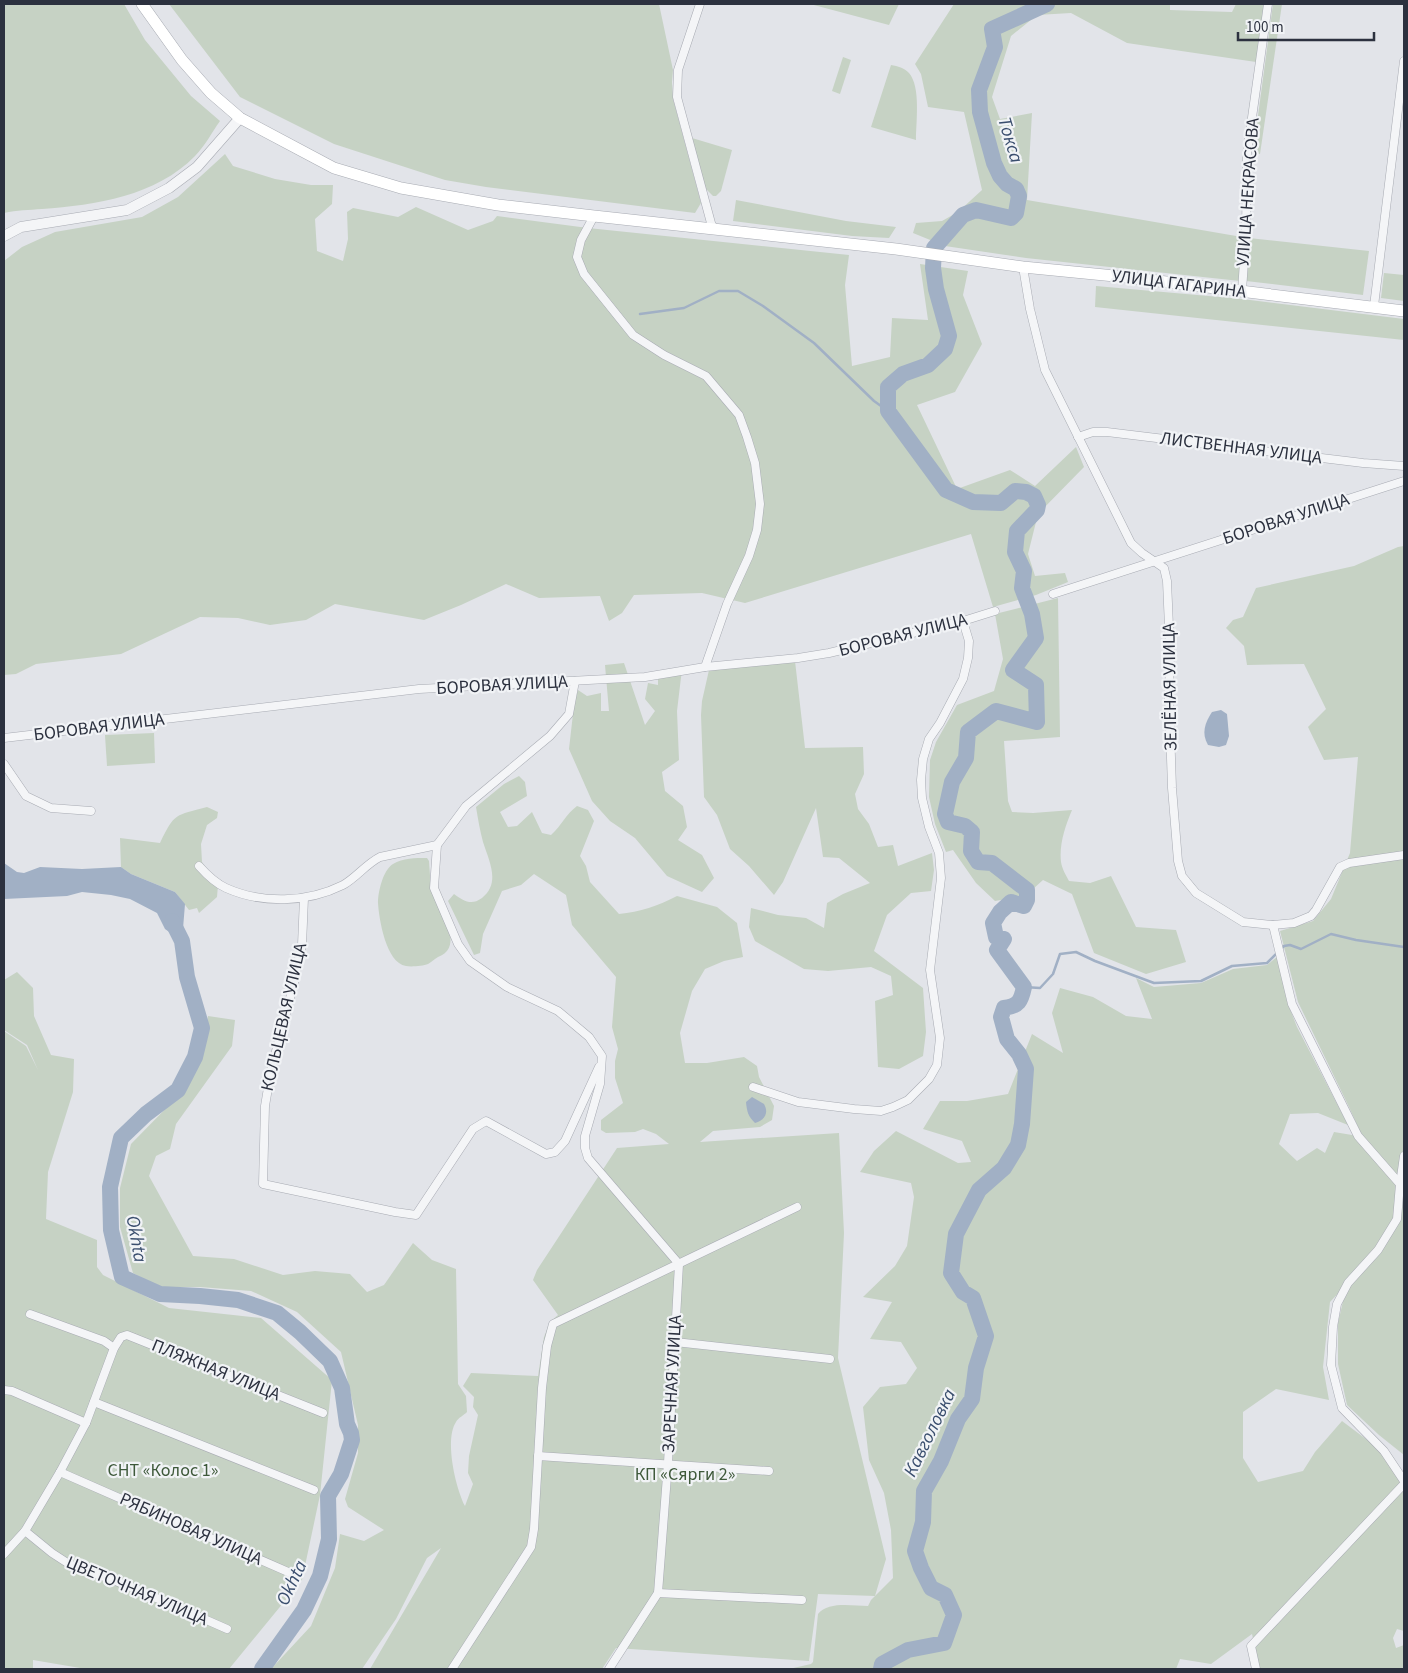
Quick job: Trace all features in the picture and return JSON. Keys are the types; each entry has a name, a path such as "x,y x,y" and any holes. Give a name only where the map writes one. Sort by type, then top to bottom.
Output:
{"main road":[{"name":"УЛИЦА ГАГАРИНА","path":"142,4 182,60 211,93 240,118 334,168 401,188 498,205 923,252 1023,266 1404,311"}],"street":[{"path":"700,4 678,70 677,97 714,229"},
{"name":"УЛИЦА НЕКРАСОВА","path":"1242,291 1246,232 1247,153 1268,4"},
{"path":"1374,306 1404,61"},
{"path":"4,236 21,227 127,210 169,188 197,167 240,118"},
{"path":"594,216 580,240 577,257 584,274 633,335 664,355 706,376 739,415 755,463 760,504 757,530 749,556 727,604 705,667"},
{"name":"ЗЕЛЁНАЯ УЛИЦА","path":"1023,266 1030,309 1045,370 1131,543 1164,568 1167,581 1170,650 1169,698 1172,788 1178,861 1182,876 1196,893 1243,922 1273,925 1294,923 1311,916 1322,901 1340,867 1349,863 1404,855"},
{"name":"ЛИСТВЕННАЯ УЛИЦА","path":"1078,437 1093,432 1107,432 1363,463 1404,466"},
{"name":"БОРОВАЯ УЛИЦА","path":"1052,594 1404,481"},
{"name":"БОРОВАЯ УЛИЦА","path":"4,738 419,690 645,676 705,667 798,658 829,653 963,621 995,611"},
{"path":"753,1087 798,1102 881,1111 908,1100 929,1079 937,1065 940,1038 930,970 941,878 939,853 929,827 922,798 921,780 923,759 929,739 940,723 962,678 968,658 969,641 963,621"},
{"path":"575,681 569,714 550,736 466,806 437,846 434,888 458,944 470,961 507,987 558,1010 589,1037 602,1056 600,1084 585,1136 585,1148 588,1158 679,1264"},
{"path":"4,764 26,796 51,808 91,811"},
{"path":"199,866 211,879 225,888 242,894 277,899 304,898 342,885 373,860 380,857 437,846"},
{"name":"КОЛЬЦЕВАЯ УЛИЦА","path":"304,898 302,945 271,1070 265,1106 263,1184 416,1215 473,1129 486,1121 546,1154 552,1154 558,1150 565,1141 602,1056"},
{"path":"1273,925 1292,1004 1358,1136 1400,1184"},
{"path":"1256,1669 1251,1646 1404,1482 1384,1451 1342,1408 1331,1365 1332,1327 1337,1304 1348,1283 1378,1250 1397,1219 1404,1156"},
{"path":"452,1669 532,1547 546,1346 553,1324 797,1206"},
{"name":"ЗАРЕЧНАЯ УЛИЦА","path":"609,1669 658,1593 668,1463 679,1264"},
{"path":"4,1554 25,1532 60,1472 86,1423 114,1348 104,1341 30,1314"},
{"name":"ПЛЯЖНАЯ УЛИЦА","path":"114,1348 121,1337 127,1335 323,1413"},
{"path":"675,1342 830,1359"},
{"path":"4,1390 12,1391 86,1423"},
{"path":"94,1402 314,1490"},
{"path":"538,1456 769,1471"},
{"name":"РЯБИНОВАЯ УЛИЦА","path":"60,1472 295,1575"},
{"name":"ЦВЕТОЧНАЯ УЛИЦА","path":"25,1532 69,1564 129,1586 227,1629"},
{"path":"658,1593 802,1600"}],"green space":[{"path":"4,4 124,4 145,40 191,96 220,121 195,156 162,181 144,189 124,196 83,205 4,213"},
{"path":"169,4 659,4 673,70 673,99 701,203 695,213 486,187 445,180 334,144 240,97"},
{"path":"810,4 899,4 889,25"},
{"path":"954,4 1170,4 1170,10 1232,12 1236,4 1264,4 1256,62 1127,43 1071,13 1037,15 1011,36 992,97 1000,119 1032,113 1027,200 1242,237 1240,281 1026,258 945,246 913,233 916,223 942,221 958,212 982,190 964,112 928,107 921,74 915,64"},
{"path":"1273,4 1282,4 1260,154 1253,153"},
{"path":"843,57 851,60 840,94 832,91"},
{"path":"891,65 905,70 913,79 917,105 916,140 871,127"},
{"path":"692,138 732,150 721,191 716,196 713,196 705,188"},
{"path":"225,154 233,166 275,179 311,185 333,185 332,204 315,219 317,251 343,261 348,239 347,212 353,208 398,217 416,207 468,230 493,221 497,216 588,228 849,255 845,285 852,366 890,357 892,318 928,320 920,264 968,271 963,295 982,344 955,392 917,405 957,489 1010,470 1035,486 1076,447 1084,467 1038,514 1028,554 1035,576 1065,573 1068,582 1036,595 993,607 971,534 745,603 702,593 634,595 622,613 609,621 600,596 539,598 506,584 424,620 335,604 306,620 270,625 238,618 200,617 121,654 36,664 16,674 4,675 4,261 22,247 55,232 142,217 178,197"},
{"path":"736,200 846,221 896,227 889,238 852,236 733,221"},
{"path":"1249,238 1369,251 1363,295 1246,281"},
{"path":"1384,273 1404,275 1404,301 1381,298"},
{"path":"1096,286 1242,299 1404,319 1404,340 1095,307"},
{"path":"1404,546 1404,1455 1347,1405 1338,1364 1338,1323 1347,1284 1330,1302 1323,1367 1329,1400 1276,1389 1243,1412 1243,1458 1258,1482 1303,1471 1315,1452 1342,1421 1374,1445 1404,1482 1404,1631 1397,1629 1393,1638 1396,1648 1404,1645 1404,1669 1260,1669 1252,1634 1211,1664 1180,1659 1176,1669 789,1669 813,1662 818,1614 822,1610 841,1605 868,1606 871,1600 893,1578 891,1530 884,1493 869,1460 863,1407 880,1387 906,1384 917,1368 901,1342 870,1339 892,1302 863,1297 895,1266 907,1246 914,1197 911,1183 860,1172 874,1151 896,1131 958,1163 971,1162 962,1141 923,1129 940,1101 967,1101 1008,1094 1032,1034 1063,1053 1052,1013 1060,988 1093,997 1126,1016 1152,1019 1136,978 1154,987 1201,983 1233,969 1267,965 1277,957 1288,1004 1297,1027 1348,1125 1318,1113 1290,1114 1279,1144 1297,1161 1317,1148 1325,1153 1334,1132 1358,1136 1400,1183 1359,1135 1359,1129 1349,1107 1298,1002 1280,931 1313,921 1331,899 1350,853 1358,757 1324,760 1308,727 1326,709 1304,664 1247,665 1244,646 1226,628 1233,620 1243,617 1256,588 1354,566"},
{"path":"1058,598 1060,737 1004,741 1008,801 1012,812 1033,813 1072,810 1065,829 1061,849 1062,865 1069,881 1090,883 1111,876 1136,927 1176,930 1186,962 1146,974 1094,953 1072,894 1043,880 1023,898 995,901 976,883 953,850 946,852 935,824 929,797 930,760 936,742 957,705 994,691 1003,659 995,614"},
{"path":"795,661 805,748 863,747 864,774 855,794 858,809 869,824 878,847 893,845 898,866 932,853 934,870 931,891 911,893 887,915 874,951 923,988 926,1032 923,1056 899,1069 878,1067 875,1001 893,995 891,976 871,967 828,971 804,969 755,941 749,927 751,908 778,915 806,918 824,928 827,903 870,883 839,858 823,857 816,808 783,882 774,895 749,866 730,849 717,815 704,797 701,715 709,670"},
{"path":"624,663 645,725 655,711 645,699 648,683 658,685 658,673 682,669 677,711 679,760 662,772 665,791 683,806 687,827 678,840 702,855 714,878 702,892 667,876 635,838 610,821 592,801 569,749 574,705 578,690 587,696 601,693 601,711 609,711 605,665"},
{"path":"154,733 155,763 107,766 105,735"},
{"name":"КП «Сярги 2»","path":"519,776 525,782 527,796 500,812 508,827 517,826 532,812 542,833 551,835 577,806 588,810 594,821 580,856 586,866 590,882 619,914 649,908 677,896 717,907 737,923 743,957 724,961 705,969 692,991 680,1033 685,1063 707,1063 744,1057 757,1066 759,1077 774,1106 772,1120 760,1127 713,1131 700,1142 839,1133 844,1233 838,1358 886,1559 875,1596 818,1594 809,1661 616,1648 602,1669 370,1669 441,1548 427,1558 396,1619 362,1669 271,1669 311,1626 335,1568 340,1534 364,1541 384,1530 348,1507 345,1499 358,1453 358,1425 341,1352 297,1312 251,1291 200,1287 160,1287 133,1273 120,1227 120,1188 131,1144 182,1092 198,1063 208,1016 235,1020 232,1046 176,1124 170,1149 156,1156 149,1176 193,1256 234,1259 283,1275 315,1271 350,1274 367,1292 384,1285 413,1243 432,1260 456,1269 458,1384 466,1396 467,1412 457,1421 453,1430 451,1452 455,1477 465,1506 473,1484 468,1473 469,1456 478,1415 473,1407 474,1397 463,1386 471,1373 538,1376 544,1337 550,1322 558,1315 533,1280 537,1270 617,1148 669,1144 656,1134 643,1129 635,1132 606,1133 601,1130 601,1120 623,1103 615,1078 615,1061 618,1049 612,1027 616,977 572,925 566,895 534,874 521,885 502,891 483,934 480,953 474,955 448,901 454,894 464,900 474,902 488,892 491,886 492,872 482,838 476,807 504,784"},
{"path":"207,807 218,812 217,818 207,825 201,844 202,862 218,885 217,897 199,913 197,908 189,910 175,892 131,874 121,867 120,838 160,843 173,820 182,814"},
{"path":"427,858 429,861 431,890 450,933 451,941 445,953 428,964 406,966 399,963 393,957 385,939 378,903 379,893 386,871 393,864 405,859"},
{"name":"СНТ «Колос 1»","path":"17,972 33,988 34,1016 51,1055 74,1059 73,1092 48,1172 46,1219 97,1240 97,1267 103,1275 169,1308 261,1318 332,1380 320,1495 302,1580 229,1669 86,1669 33,1660 33,1669 4,1669 4,1031 26,1046 38,1070 27,1045 4,1030 4,980"}],"water":[{"path":"1221,710 1227,714 1229,736 1226,745 1219,747 1208,745 1204,732 1206,724 1212,712"},
{"path":"4,863 17,872 24,873 40,867 82,869 121,867 131,874 175,892 185,904 182,941 165,929 157,913 130,899 82,892 67,896 4,899"},
{"path":"752,1097 764,1104 766,1110 764,1118 755,1123 749,1116 746,1105 746,1102"}],"waterway":[{"name":"Кавголовка","path":"881,1669 882,1664 908,1650 944,1643 954,1615 945,1595 931,1588 915,1551 923,1522 924,1491 941,1461 958,1419 972,1399 976,1368 986,1336 973,1298 963,1292 951,1273 956,1234 979,1190 1004,1168 1018,1145 1022,1124 1026,1069 1019,1054 1007,1039 1001,1017 1004,1008 1013,1006 1018,1002 1024,987 997,950 1004,939 996,937 993,923 1000,912 1011,902 1024,906 1027,900 1027,890 992,863 978,862 971,851 972,832 965,826 948,822 945,814 952,782 966,758 968,732 996,711 1037,722 1036,685 1013,670 1036,638 1032,614 1022,588 1024,571 1015,552 1017,531 1037,510 1038,505 1034,496 1026,492 1015,491 1001,503 973,502 946,490 888,411 888,387 903,374 928,365 945,349 949,336 936,289 933,268 934,248 963,215 976,210 1011,218 1016,213 1019,196 1016,189 1007,184 1000,176 994,163 980,112 979,90 995,47 992,29 1047,4"},
{"path":"640,314 684,308 719,291 738,291 763,306 814,343 874,401 888,411"},
{"name":"Okhta","path":"172,921 182,941 187,977 202,1028 195,1057 178,1090 146,1114 121,1138 110,1187 111,1230 122,1277 160,1294 238,1300 277,1313 330,1361 342,1388 347,1424 352,1440 341,1474 328,1496 329,1539 320,1576 304,1610 262,1669"},
{"path":"1024,987 1040,988 1053,974 1060,954 1076,952 1154,983 1201,981 1232,966 1267,963 1284,946 1290,945 1301,949 1331,934 1356,940 1404,947"}],"water label":[{"name":"Токса","path":"1010,140"}]}
